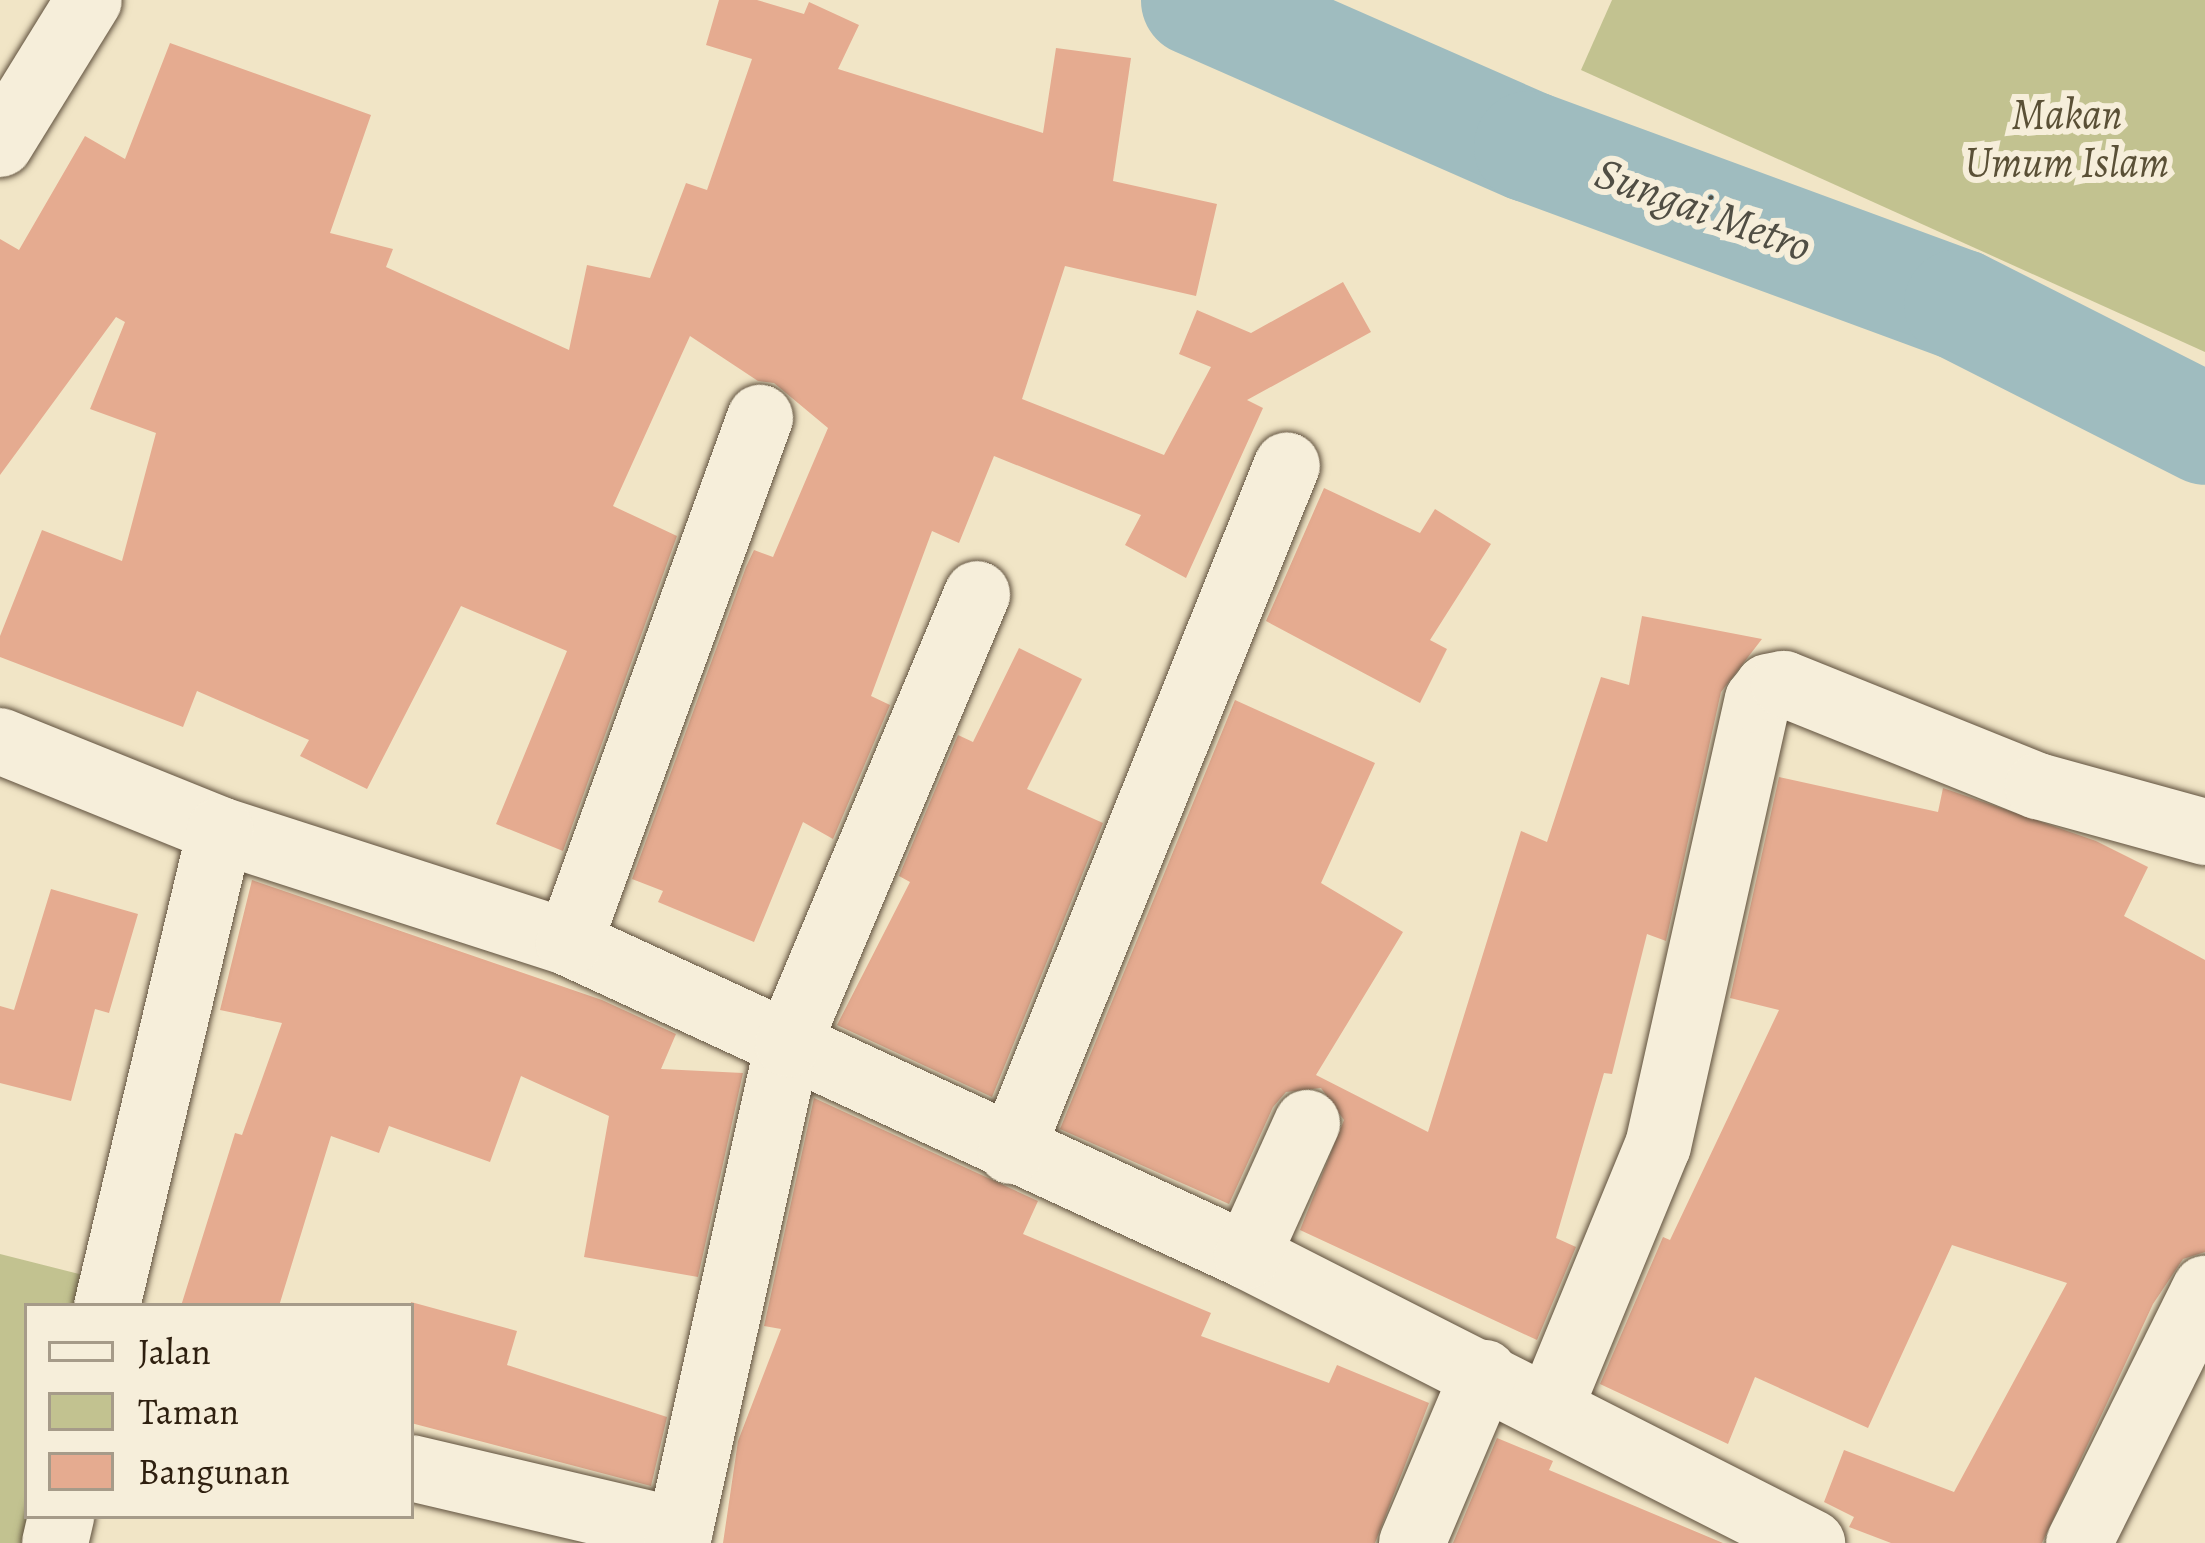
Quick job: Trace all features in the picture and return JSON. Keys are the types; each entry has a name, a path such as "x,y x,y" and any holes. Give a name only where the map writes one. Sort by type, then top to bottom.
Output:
{"street":[{"path":"0,144 82,2"},
{"path":"569,943 760,418"},
{"path":"1011,1151 1287,465"},
{"path":"414,1469 679,1537 788,1044 977,594"},
{"path":"1551,1405 1658,1147 1758,700 1768,687 1784,684 2038,786 2205,832"},
{"path":"0,741 220,830 569,943 1247,1256 1551,1405 1812,1543"},
{"path":"108,1303 220,830"},
{"path":"1247,1256 1306,1124"},
{"path":"2079,1543 2205,1289"},
{"path":"1412,1543 1484,1373"}],"green space":[{"name":"Makan Umum Islam","path":"1612,0 2205,0 2205,352 1581,70"},
{"path":"0,1254 87,1276 82,1303 24,1303 24,1519 35,1519 30,1543 0,1543"}],"building":[{"path":"719,0 757,0 804,14 809,2 859,25 838,69 1043,133 1056,48 1131,58 1113,181 1217,204 1196,296 1065,266 1022,399 1164,455 1211,367 1179,354 1197,310 1251,333 1343,282 1371,332 1247,400 1263,408 1186,578 1125,545 1141,515 994,456 959,543 932,531 871,696 890,705 833,839 803,822 754,942 658,902 663,891 632,879 746,567 754,550 773,557 828,428 774,383 758,381 690,336 613,506 677,536 563,851 496,824 567,651 461,606 367,789 300,756 309,740 197,691 183,727 0,657 0,636 42,530 122,561 156,433 90,409 125,322 116,317 0,475 0,239 19,250 85,136 125,159 170,43 371,115 330,233 393,249 386,267 569,350 587,265 650,278 686,183 707,190 752,59 706,45"},
{"path":"1324,488 1420,533 1435,509 1491,544 1430,640 1447,649 1420,703 1266,621"},
{"path":"1642,616 1762,639 1721,692 1666,941 1647,934 1612,1074 1604,1073 1556,1238 1576,1247 1537,1340 1300,1230 1344,1120 1321,1088 1286,1092 1273,1107 1229,1204 1060,1129 1235,700 1375,763 1321,883 1403,932 1316,1075 1428,1132 1521,831 1547,842 1601,677 1629,685"},
{"path":"1019,648 1082,679 1027,789 1103,823 992,1097 837,1025 910,882 899,876 958,735 973,742"},
{"path":"1779,777 1938,812 1943,788 2096,841 2148,867 2124,916 2205,960 2205,1252 2183,1259 2153,1304 2042,1543 1891,1543 1849,1527 1854,1517 1824,1502 1844,1450 1954,1492 2067,1283 1952,1245 1868,1428 1755,1377 1728,1444 1600,1384 1663,1237 1670,1240 1779,1010 1730,998"},
{"path":"252,880 602,1000 676,1034 661,1069 743,1073 698,1277 584,1257 609,1116 521,1076 490,1162 389,1126 379,1153 331,1136 280,1303 182,1303 235,1133 242,1135 282,1023 220,1010"},
{"path":"51,889 138,914 109,1013 95,1009 71,1101 0,1083 0,1006 14,1010"},
{"path":"814,1098 1038,1201 1023,1234 1211,1313 1201,1336 1329,1383 1337,1365 1429,1403 1375,1543 723,1543 738,1441 781,1329 764,1326"},
{"path":"411,1303 517,1331 507,1365 667,1417 651,1486 414,1424"},
{"path":"1497,1438 1553,1461 1549,1470 1723,1543 1453,1543"}],"waterway":[{"name":"Sungai Metro","path":"1196,0 1529,146 1959,304 2205,429"}]}
